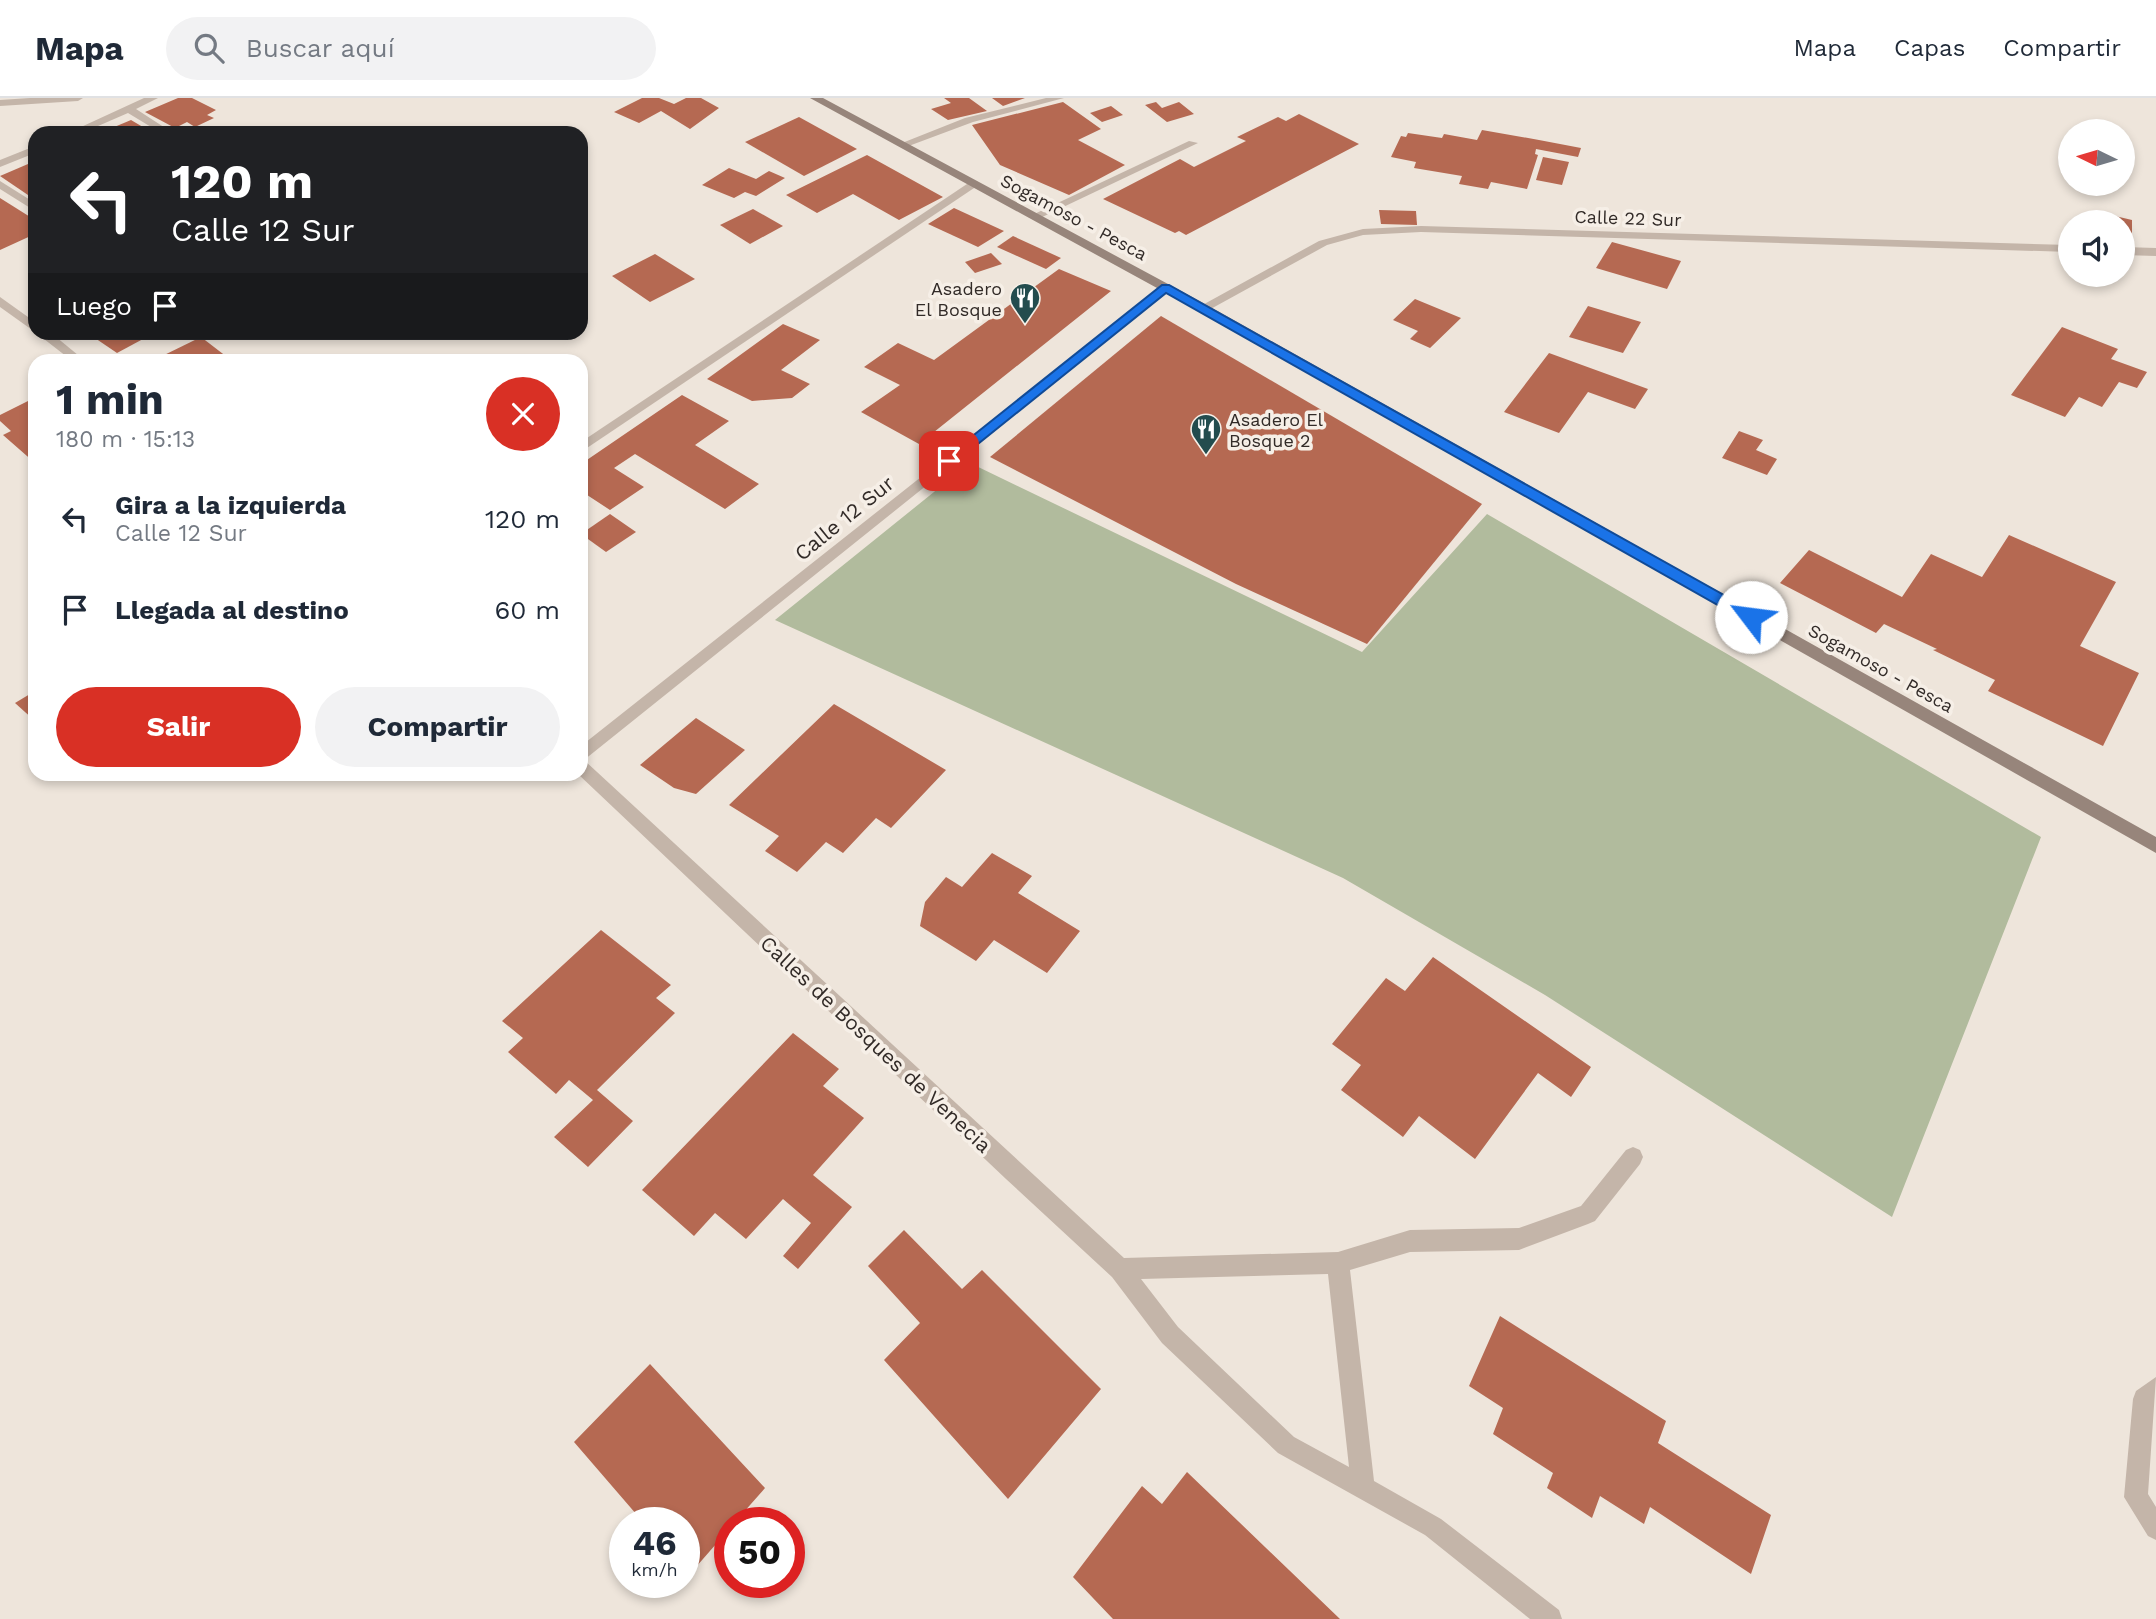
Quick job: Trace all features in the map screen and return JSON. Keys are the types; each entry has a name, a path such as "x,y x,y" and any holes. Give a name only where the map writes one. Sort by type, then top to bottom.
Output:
{"main road":[{"name":"Sogamoso - Pesca","path":"815,98 1203,308 2156,846"}],"street":[{"path":"0,103 78,98"},
{"path":"89,126 153,98"},
{"path":"902,145 969,120 1059,98"},
{"path":"129,109 157,126"},
{"path":"1034,217 1192,143"},
{"path":"0,164 28,152"},
{"path":"0,184 28,203"},
{"path":"588,443 974,184"},
{"name":"Calle 22 Sur","path":"1203,308 1323,243 1363,232 1421,229 2058,249"},
{"path":"2135,251 2156,252"},
{"name":"Calle 12 Sur","path":"588,749 1166,288"},
{"path":"0,301 28,323"},
{"path":"52,340 70,354"},
{"name":"Calles de Bosques de Venecia","path":"588,773 1120,1269 1170,1335 1286,1445 1433,1527 1550,1619"},
{"path":"1120,1269 1338,1263 1410,1241 1519,1239 1588,1214 1633,1157"},
{"path":"1338,1263 1363,1489"},
{"path":"2156,1388 2144,1399 2136,1497 2156,1528"}],"green space":[{"path":"970,463 1362,652 1487,514 2041,837 1892,1217 1545,995 1343,878 775,620"}],"building":[{"path":"178,98 192,98 216,110 207,115 214,118 197,126 187,122 171,126 145,112"},
{"path":"642,98 659,98 674,104 686,98 701,98 719,108 690,129 661,111 639,123 614,112"},
{"path":"944,98 969,98 987,111 948,120 931,109 951,103"},
{"path":"992,98 1025,98 1003,106"},
{"path":"1063,102 1101,129 1078,140 1125,165 1069,195 1000,165 972,125"},
{"path":"1156,102 1162,108 1179,102 1194,114 1167,122 1145,105"},
{"path":"1111,106 1123,115 1102,122 1090,113"},
{"path":"1299,114 1359,144 1186,235 1179,231 1175,233 1103,199 1180,159 1194,167 1246,141 1237,137 1278,117 1286,121"},
{"path":"799,117 857,149 804,176 745,142"},
{"path":"131,120 141,126 117,126"},
{"path":"1482,130 1581,148 1578,157 1536,149 1535,154 1538,155 1527,189 1491,182 1488,189 1459,184 1462,176 1414,168 1416,162 1391,157 1401,136 1406,137 1408,133 1442,138 1444,134 1477,140"},
{"path":"867,155 943,197 899,220 853,194 817,213 786,195"},
{"path":"1543,157 1569,162 1562,185 1536,180"},
{"path":"28,164 28,195 0,176"},
{"path":"729,168 756,179 769,171 785,178 756,196 745,192 734,198 702,185"},
{"path":"0,198 28,216 28,237 0,250"},
{"path":"954,208 1004,231 978,247 928,224"},
{"path":"753,209 783,226 750,244 720,225"},
{"path":"1379,210 1416,211 1417,225 1381,224"},
{"path":"1013,236 1061,258 1046,269 997,247"},
{"path":"1612,242 1681,261 1667,289 1596,268"},
{"path":"991,253 1002,264 975,273 965,262"},
{"path":"655,254 695,279 650,302 612,276"},
{"name":"Asadero El Bosque","path":"1059,269 1111,291 919,444 861,412 900,385 864,367 898,343 934,360"},
{"path":"1415,299 1461,318 1430,348 1410,339 1418,331 1393,320"},
{"path":"1588,306 1641,322 1623,353 1569,337"},
{"path":"1161,316 1482,504 1367,644 1236,584 990,457"},
{"path":"783,324 820,340 781,370 810,384 792,398 752,401 707,379"},
{"path":"2062,327 2118,349 2111,359 2147,372 2137,388 2119,382 2102,407 2079,397 2065,417 2011,395"},
{"path":"98,340 141,340 117,353"},
{"path":"195,340 205,340 223,354 166,354"},
{"path":"1549,353 1648,389 1635,409 1588,392 1559,433 1504,412"},
{"path":"682,395 729,421 695,445 759,484 725,509 635,454 614,468 644,487 610,510 588,496 588,459"},
{"path":"28,401 28,457 3,435 11,431 0,421 0,415"},
{"path":"1739,431 1763,440 1756,450 1777,459 1767,475 1722,458"},
{"path":"610,514 636,532 606,552 588,539 588,529"},
{"path":"2009,535 2116,582 2080,646 2139,673 2103,746 1988,691 1995,680 1933,650 1937,649 1884,624 1876,633 1780,583 1809,550 1902,597 1931,554 1982,577"},
{"path":"28,695 28,715 15,703"},
{"path":"834,704 946,770 891,828 876,818 843,853 826,842 797,872 765,851 779,836 729,805"},
{"path":"696,718 745,750 696,794 674,788 640,765"},
{"path":"992,853 1032,876 1018,893 1080,931 1047,973 994,940 976,961 920,926 925,902 946,877 962,887"},
{"path":"601,930 671,985 656,998 675,1013 597,1090 633,1121 588,1167 554,1137 593,1100 569,1080 556,1094 508,1052 523,1038 502,1021"},
{"path":"1433,957 1591,1067 1571,1097 1538,1073 1475,1159 1419,1116 1403,1137 1341,1090 1361,1065 1332,1044 1386,978 1405,991"},
{"path":"793,1033 839,1069 823,1086 864,1118 813,1175 852,1207 798,1269 783,1256 811,1223 783,1199 746,1239 715,1213 694,1236 642,1190"},
{"path":"904,1230 962,1289 982,1270 1101,1389 1008,1499 884,1360 920,1323 868,1266"},
{"path":"1500,1316 1666,1421 1658,1443 1771,1515 1751,1574 1650,1507 1644,1524 1600,1496 1592,1518 1547,1488 1553,1473 1493,1434 1503,1408 1469,1386"},
{"path":"650,1364 765,1488 748,1507 714,1507 714,1546 700,1562 700,1507 630,1507 574,1442"},
{"path":"1187,1472 1340,1619 1113,1619 1073,1577 1142,1486 1162,1504"}],"place":[{"name":"Asadero El Bosque","path":"1025,325"},
{"name":"Asadero El Bosque 2","path":"1206,456"}],"route":[{"path":"949,461 1166,288 1751,617"}]}
